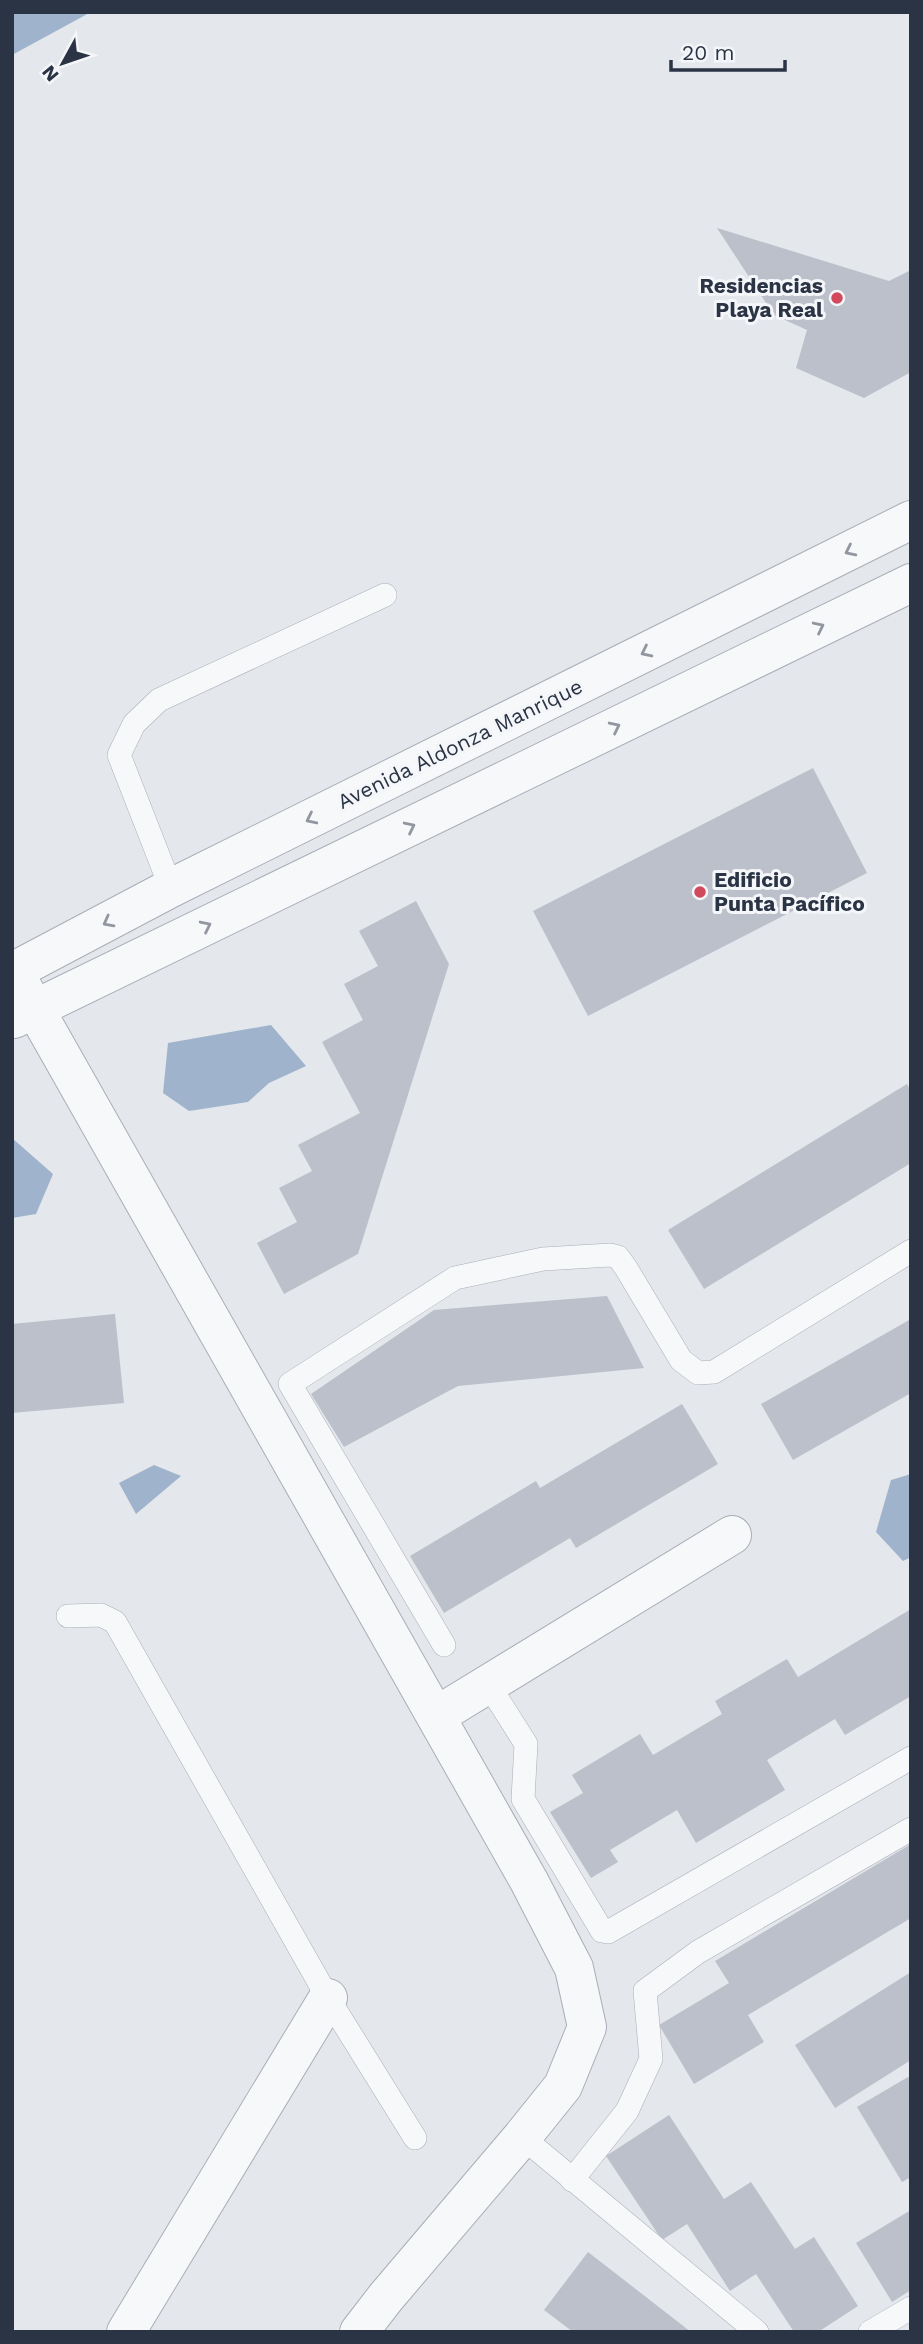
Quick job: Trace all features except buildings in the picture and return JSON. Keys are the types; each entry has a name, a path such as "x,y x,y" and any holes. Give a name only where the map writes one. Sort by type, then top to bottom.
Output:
{"street":[{"name":"Avenida Aldonza Manrique","path":"13,972 171,888 911,520"},
{"path":"24,1015 911,583"},
{"path":"13,972 24,1015 333,1534 529,1881 574,1968 587,2026 562,2086 359,2332"},
{"path":"436,1716 732,1535"},
{"path":"126,2332 328,1998"}],"lane":[{"path":"171,888 119,755 134,724 159,700 385,595"},
{"path":"444,1645 290,1384 455,1278 543,1259 610,1255 618,1257 681,1360 698,1373 714,1372 911,1251"},
{"path":"333,1534 367,1512"},
{"path":"68,1616 101,1615 115,1622 328,1998 415,2138"},
{"path":"488,1684 526,1744 523,1799 602,1931 608,1932 911,1758"},
{"path":"572,2180 627,2111 652,2059 645,1991 698,1952 911,1829"},
{"path":"522,2137 757,2332"},
{"path":"870,2332 911,2308"}],"water":[{"path":"12,12 91,12 12,55"},
{"path":"271,1025 306,1066 269,1083 248,1102 189,1111 163,1093 168,1043"},
{"path":"12,1138 53,1174 36,1214 12,1218"},
{"path":"154,1465 181,1476 136,1514 119,1483"},
{"path":"911,1474 911,1557 903,1561 876,1532 891,1480"}],"place":[{"name":"Residencias Playa Real","path":"837,298"},
{"name":"Edificio Punta Pacífico","path":"700,892"}]}
